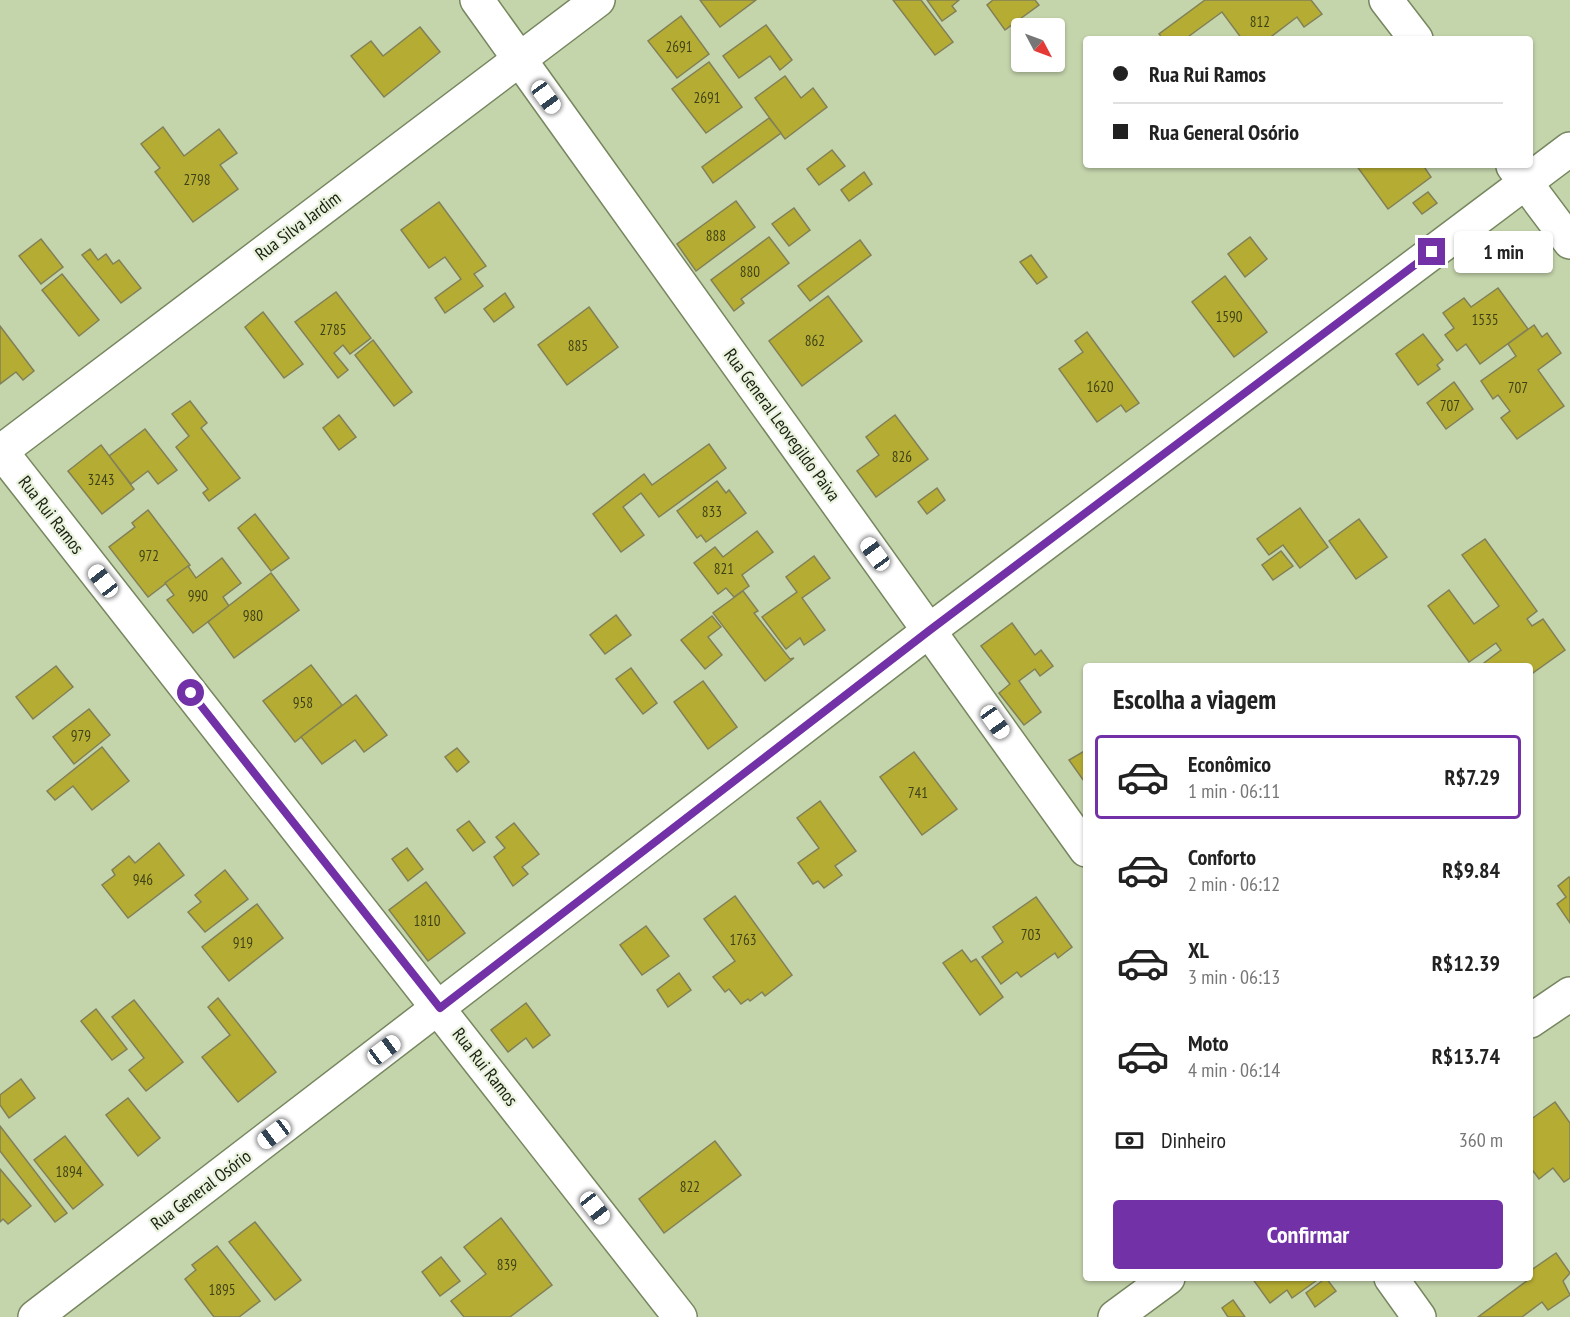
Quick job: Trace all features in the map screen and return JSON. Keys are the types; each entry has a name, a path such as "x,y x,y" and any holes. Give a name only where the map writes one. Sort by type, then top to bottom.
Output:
{"street":[{"name":"Rua General Leovegildo Paiva","path":"477,0 1083,846"},
{"name":"Rua Silva Jardim","path":"0,451 598,0"},
{"path":"1386,0 1414,36"},
{"name":"Rua General Osório","path":"1533,167 1570,149"},
{"path":"1519,174 1570,242"},
{"name":"Rua General Osório","path":"35,1317 440,1008 1519,174"},
{"name":"Rua Rui Ramos","path":"0,451 440,1008 680,1317"},
{"path":"1533,1020 1570,994"},
{"path":"1115,1317 1164,1281"},
{"path":"1393,1281 1419,1317"}],"building":[{"path":"700,0 756,0 720,27"},
{"path":"893,0 921,0 953,42 935,55"},
{"path":"927,0 959,0 952,6 956,11 942,21"},
{"path":"993,0 1035,0 1039,5 1021,18 1011,18 1011,26 1005,30 987,5"},
{"path":"1205,0 1311,0 1322,14 1304,27 1297,17 1272,36 1240,36 1222,12 1189,36 1161,36 1159,34"},
{"path":"681,16 709,54 677,78 648,41"},
{"path":"766,25 792,60 780,70 770,56 739,78 723,56"},
{"path":"420,27 440,52 384,97 351,56 371,41 383,56"},
{"path":"709,62 742,107 706,133 672,89"},
{"path":"785,76 801,98 813,88 827,107 785,139 755,98"},
{"path":"769,118 781,133 713,183 702,167"},
{"path":"163,127 184,156 219,129 237,153 220,165 238,189 193,222 155,172 160,168 141,144"},
{"path":"832,150 845,166 819,185 807,169"},
{"path":"1358,168 1425,168 1431,177 1388,209"},
{"path":"864,172 872,184 849,201 841,190"},
{"path":"1428,192 1437,203 1422,214 1413,203"},
{"path":"736,201 755,227 696,271 677,244"},
{"path":"439,202 486,266 474,274 483,286 445,313 435,298 461,279 445,257 429,268 401,230"},
{"path":"794,208 810,230 789,246 772,224"},
{"path":"769,237 789,263 741,299 744,303 734,311 711,280"},
{"path":"1250,237 1267,259 1245,277 1228,254"},
{"path":"41,239 63,267 41,284 19,256"},
{"path":"860,240 871,255 810,301 798,286"},
{"path":"90,249 98,260 106,254 113,264 119,260 141,288 121,303 82,255"},
{"path":"1031,255 1047,277 1037,284 1020,262"},
{"path":"62,274 99,320 79,336 42,290"},
{"path":"1225,276 1267,332 1234,357 1192,302"},
{"path":"1498,288 1528,329 1480,364 1466,344 1457,351 1445,335 1454,328 1443,313 1464,298 1471,307"},
{"path":"336,292 371,338 350,354 343,345 334,353 348,370 338,378 295,322"},
{"path":"505,293 514,307 494,322 484,309"},
{"path":"828,296 862,341 802,386 769,341"},
{"path":"589,307 618,347 567,385 538,345"},
{"path":"263,312 303,364 284,378 245,327"},
{"path":"1534,325 1542,337 1547,333 1561,353 1538,370 1564,406 1517,439 1501,418 1510,411 1498,395 1493,399 1481,381 1516,356 1508,344"},
{"path":"0,326 34,371 23,380 16,372 0,384"},
{"path":"1087,332 1139,403 1126,412 1121,405 1097,422 1059,369 1083,352 1075,341"},
{"path":"1423,334 1443,360 1437,365 1440,369 1418,385 1396,354"},
{"path":"373,340 412,392 394,406 355,355"},
{"path":"1454,382 1473,409 1446,429 1427,403"},
{"path":"190,401 207,423 201,428 240,478 209,501 203,493 208,489 176,447 189,436 172,414"},
{"path":"339,415 356,437 339,450 323,428"},
{"path":"895,415 928,459 876,497 857,471 879,455 866,437"},
{"path":"145,429 177,470 158,484 148,471 131,484 109,456"},
{"path":"709,444 726,468 659,517 641,493 623,507 644,535 621,552 593,514 644,474 652,485"},
{"path":"101,445 134,489 102,514 68,471"},
{"path":"717,481 726,493 729,490 746,513 706,542 701,535 697,538 677,511"},
{"path":"937,488 945,500 927,514 918,502"},
{"path":"1300,508 1328,547 1300,568 1283,545 1269,555 1257,539"},
{"path":"148,510 190,565 148,597 109,547 135,527 132,523"},
{"path":"255,514 289,558 271,571 238,528"},
{"path":"1359,519 1387,557 1356,579 1329,541"},
{"path":"757,531 773,552 742,575 749,586 734,597 726,588 718,594 694,563 715,547 723,557"},
{"path":"1485,539 1537,611 1527,619 1532,626 1543,619 1565,650 1533,673 1533,663 1484,663 1501,650 1496,643 1469,662 1428,606 1449,590 1474,624 1499,606 1462,555"},
{"path":"1281,551 1293,566 1273,580 1262,565"},
{"path":"814,556 830,578 802,598 825,630 804,645 800,638 786,649 762,617 797,592 786,577"},
{"path":"222,558 241,583 223,597 229,606 193,633 167,600 174,595 165,583 188,566 196,578"},
{"path":"271,573 299,610 234,658 208,622"},
{"path":"743,591 758,611 754,613 790,659 794,658 765,681 713,613"},
{"path":"616,615 631,635 605,654 590,635"},
{"path":"712,616 721,627 708,637 722,655 705,669 681,640"},
{"path":"1012,623 1035,655 1041,650 1053,666 1040,676 1035,669 1019,681 1041,712 1024,725 999,693 1010,684 981,646"},
{"path":"311,665 342,705 295,742 263,701"},
{"path":"56,666 73,687 33,719 16,697"},
{"path":"631,668 657,703 643,714 616,679"},
{"path":"703,681 737,727 708,749 674,702"},
{"path":"356,695 387,735 364,752 355,740 322,764 301,737"},
{"path":"89,709 110,735 74,764 53,737"},
{"path":"102,747 129,781 92,810 73,786 55,800 47,791"},
{"path":"457,748 469,762 457,772 445,757"},
{"path":"914,752 957,809 922,835 880,777"},
{"path":"1083,752 1083,780 1069,760"},
{"path":"820,801 856,851 835,866 842,875 824,888 818,881 813,884 798,863 819,848 797,818"},
{"path":"469,821 485,842 473,851 457,830"},
{"path":"514,823 539,854 522,867 528,874 513,886 494,857 505,848 496,837"},
{"path":"159,843 184,875 128,918 102,885 115,875 112,870 129,856 135,863"},
{"path":"407,848 423,869 408,881 392,859"},
{"path":"225,870 248,899 205,932 188,912 201,902 195,895"},
{"path":"1569,877 1570,923 1557,904 1566,897 1558,886"},
{"path":"426,882 465,933 428,961 389,910"},
{"path":"735,896 792,975 765,996 762,992 750,1001 748,999 741,1004 729,989 725,992 713,977 735,961 704,919"},
{"path":"1036,897 1072,947 1058,958 1055,953 1021,977 1017,972 1001,984 982,957 1003,942 993,927"},
{"path":"257,904 283,938 229,981 202,947"},
{"path":"646,926 669,956 642,975 620,945"},
{"path":"962,950 971,962 976,959 1003,997 980,1015 943,963"},
{"path":"679,973 691,990 668,1007 657,990"},
{"path":"218,998 276,1072 238,1102 202,1057 230,1035 208,1007"},
{"path":"134,1000 183,1062 146,1091 129,1070 144,1058 112,1017"},
{"path":"526,1003 550,1035 533,1048 526,1038 508,1052 491,1030"},
{"path":"96,1009 127,1049 112,1060 81,1021"},
{"path":"21,1079 35,1098 9,1118 0,1105 0,1095"},
{"path":"128,1098 160,1138 138,1156 106,1115"},
{"path":"1555,1102 1570,1123 1570,1178 1564,1182 1553,1168 1539,1179 1533,1171 1533,1118"},
{"path":"0,1126 67,1213 55,1222 0,1151"},
{"path":"65,1136 103,1185 73,1209 34,1160"},
{"path":"715,1141 741,1175 664,1233 639,1199"},
{"path":"0,1169 31,1206 8,1224 3,1219 0,1222"},
{"path":"501,1218 552,1285 510,1317 464,1317 451,1301 486,1274 464,1247"},
{"path":"255,1222 301,1280 275,1300 229,1242"},
{"path":"217,1246 260,1301 239,1317 214,1317 185,1279 196,1270 192,1265"},
{"path":"1556,1253 1570,1273 1563,1281 1570,1295 1548,1310 1542,1302 1522,1317 1478,1317 1527,1281 1533,1281 1533,1269"},
{"path":"441,1257 460,1281 440,1296 422,1272"},
{"path":"1254,1281 1316,1281 1292,1298 1287,1290 1270,1303"},
{"path":"1322,1281 1328,1281 1336,1291 1315,1307 1306,1293"},
{"path":"1233,1300 1245,1317 1228,1317 1222,1308"}],"route":[{"path":"191,693 440,1008 930,630 1432,252"}]}
